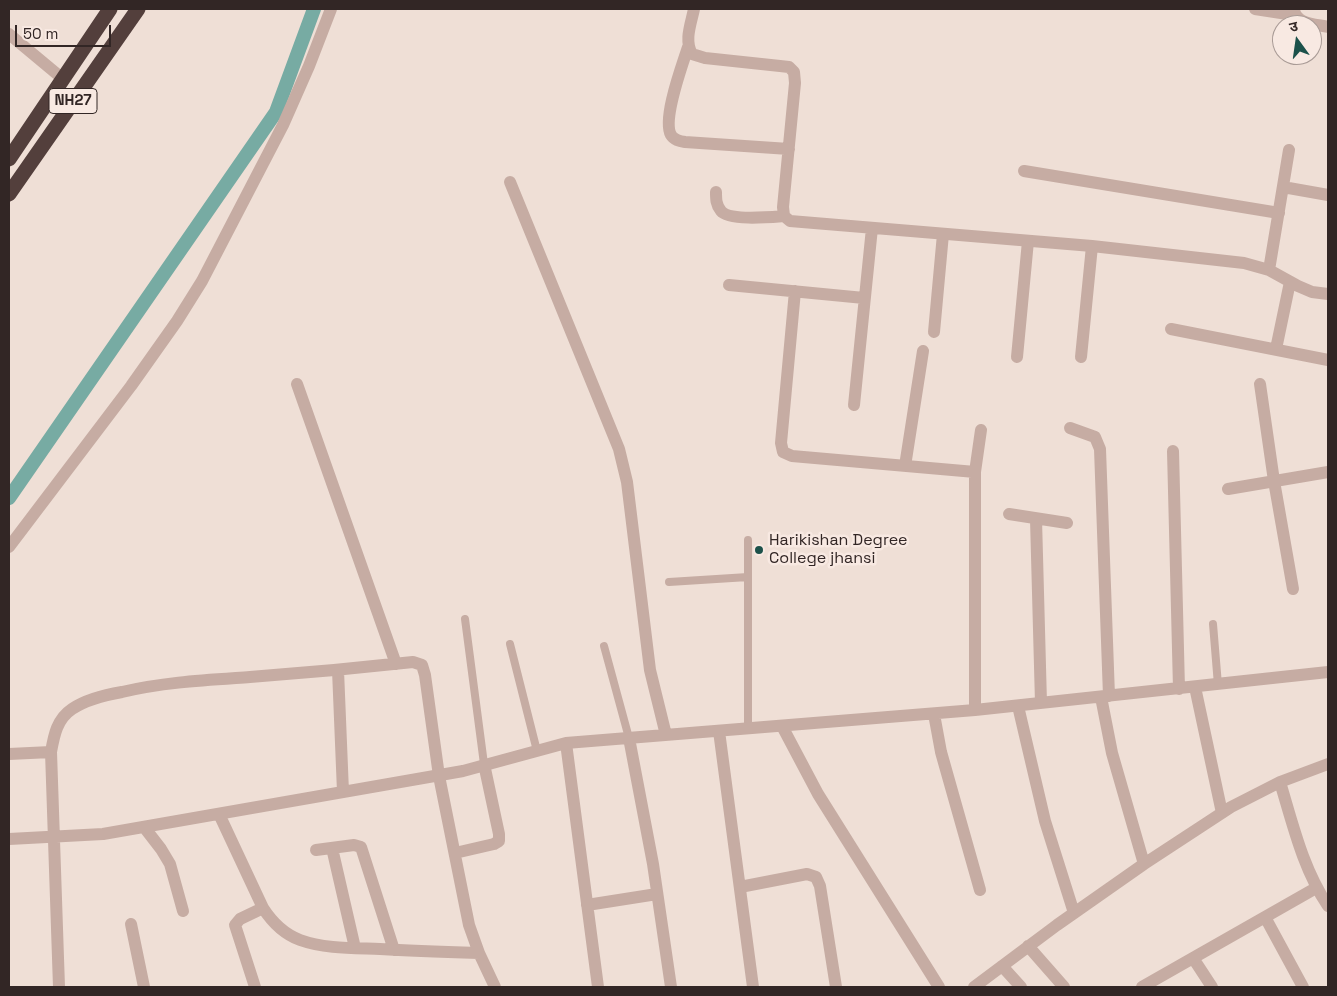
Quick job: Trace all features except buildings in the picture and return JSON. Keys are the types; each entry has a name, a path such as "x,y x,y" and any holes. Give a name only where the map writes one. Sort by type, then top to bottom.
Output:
{"highway":[{"name":"NH27","path":"9,159 110,9"},
{"name":"NH27","path":"9,194 138,9"}],"street":[{"path":"9,547 131,386 177,321 202,281 283,125 331,9"},
{"path":"694,9 688,47 668,115 668,127 671,136 676,140 685,142 789,149"},
{"path":"1254,9 1294,12 1298,20 1328,28"},
{"path":"9,34 62,79"},
{"path":"688,47 692,54 705,58 789,67 794,72 795,83 783,207 784,216"},
{"path":"1269,270 1289,150"},
{"path":"1024,171 1278,213"},
{"path":"510,182 618,449 627,482 650,670 666,735"},
{"path":"1283,187 1328,195"},
{"path":"716,192 716,202 720,210 726,215 734,217 784,216 790,221 1092,246 1244,263 1269,270 1312,292 1328,294"},
{"path":"854,405 872,228"},
{"path":"934,332 943,234"},
{"path":"1017,357 1028,241"},
{"path":"1081,357 1092,246"},
{"path":"1276,349 1290,282"},
{"path":"729,285 864,298"},
{"path":"795,291 781,444 783,452 792,456 975,472"},
{"path":"1171,329 1328,360"},
{"path":"905,466 922,351"},
{"path":"297,384 396,664"},
{"path":"1260,384 1274,481 1293,589"},
{"path":"1070,428 1095,436 1100,449 1105,697 1112,754 1144,864"},
{"path":"975,710 975,472 981,430"},
{"path":"1173,451 1179,689"},
{"path":"1228,489 1328,472"},
{"path":"1009,514 1067,523"},
{"path":"1036,519 1041,703"},
{"path":"59,987 51,752 55,731 61,718 76,706 100,696 143,687 177,682 419,663 424,670 439,776 469,925 479,953 495,987"},
{"path":"338,670 343,792"},
{"path":"9,839 103,834 144,827 439,776 566,743 934,714 1195,688 1328,672"},
{"path":"1195,688 1222,813"},
{"path":"1018,706 1045,821 1074,913"},
{"path":"934,714 941,752 980,890"},
{"path":"782,726 818,794 940,987"},
{"path":"719,731 753,987"},
{"path":"628,738 646,827 671,987"},
{"path":"566,743 598,987"},
{"path":"9,754 51,752"},
{"path":"455,854 499,841 484,764"},
{"path":"974,987 1074,913 1222,813 1280,782 1328,764"},
{"path":"1280,782 1303,857 1316,888 1328,906"},
{"path":"219,814 263,908 282,930 299,940 318,945 355,948 479,953"},
{"path":"144,827 170,864 183,911"},
{"path":"316,850 354,845 361,847 394,950"},
{"path":"332,848 355,948"},
{"path":"740,886 807,874 816,877 820,886 836,987"},
{"path":"1142,987 1316,888"},
{"path":"587,905 657,894"},
{"path":"255,987 235,924 240,919 263,908"},
{"path":"1265,917 1303,987"},
{"path":"131,924 144,987"},
{"path":"1028,946 1064,987"},
{"path":"1193,958 1212,987"},
{"path":"1002,966 1021,987"}],"lane":[{"path":"748,540 748,728"},
{"path":"669,582 748,578"},
{"path":"465,619 484,764"},
{"path":"1213,624 1218,685"},
{"path":"510,644 537,751"},
{"path":"604,646 628,738"}],"waterway":[{"path":"9,498 276,112 314,9"}],"place":[{"name":"Harikishan Degree College jhansi","path":"759,550"}]}
